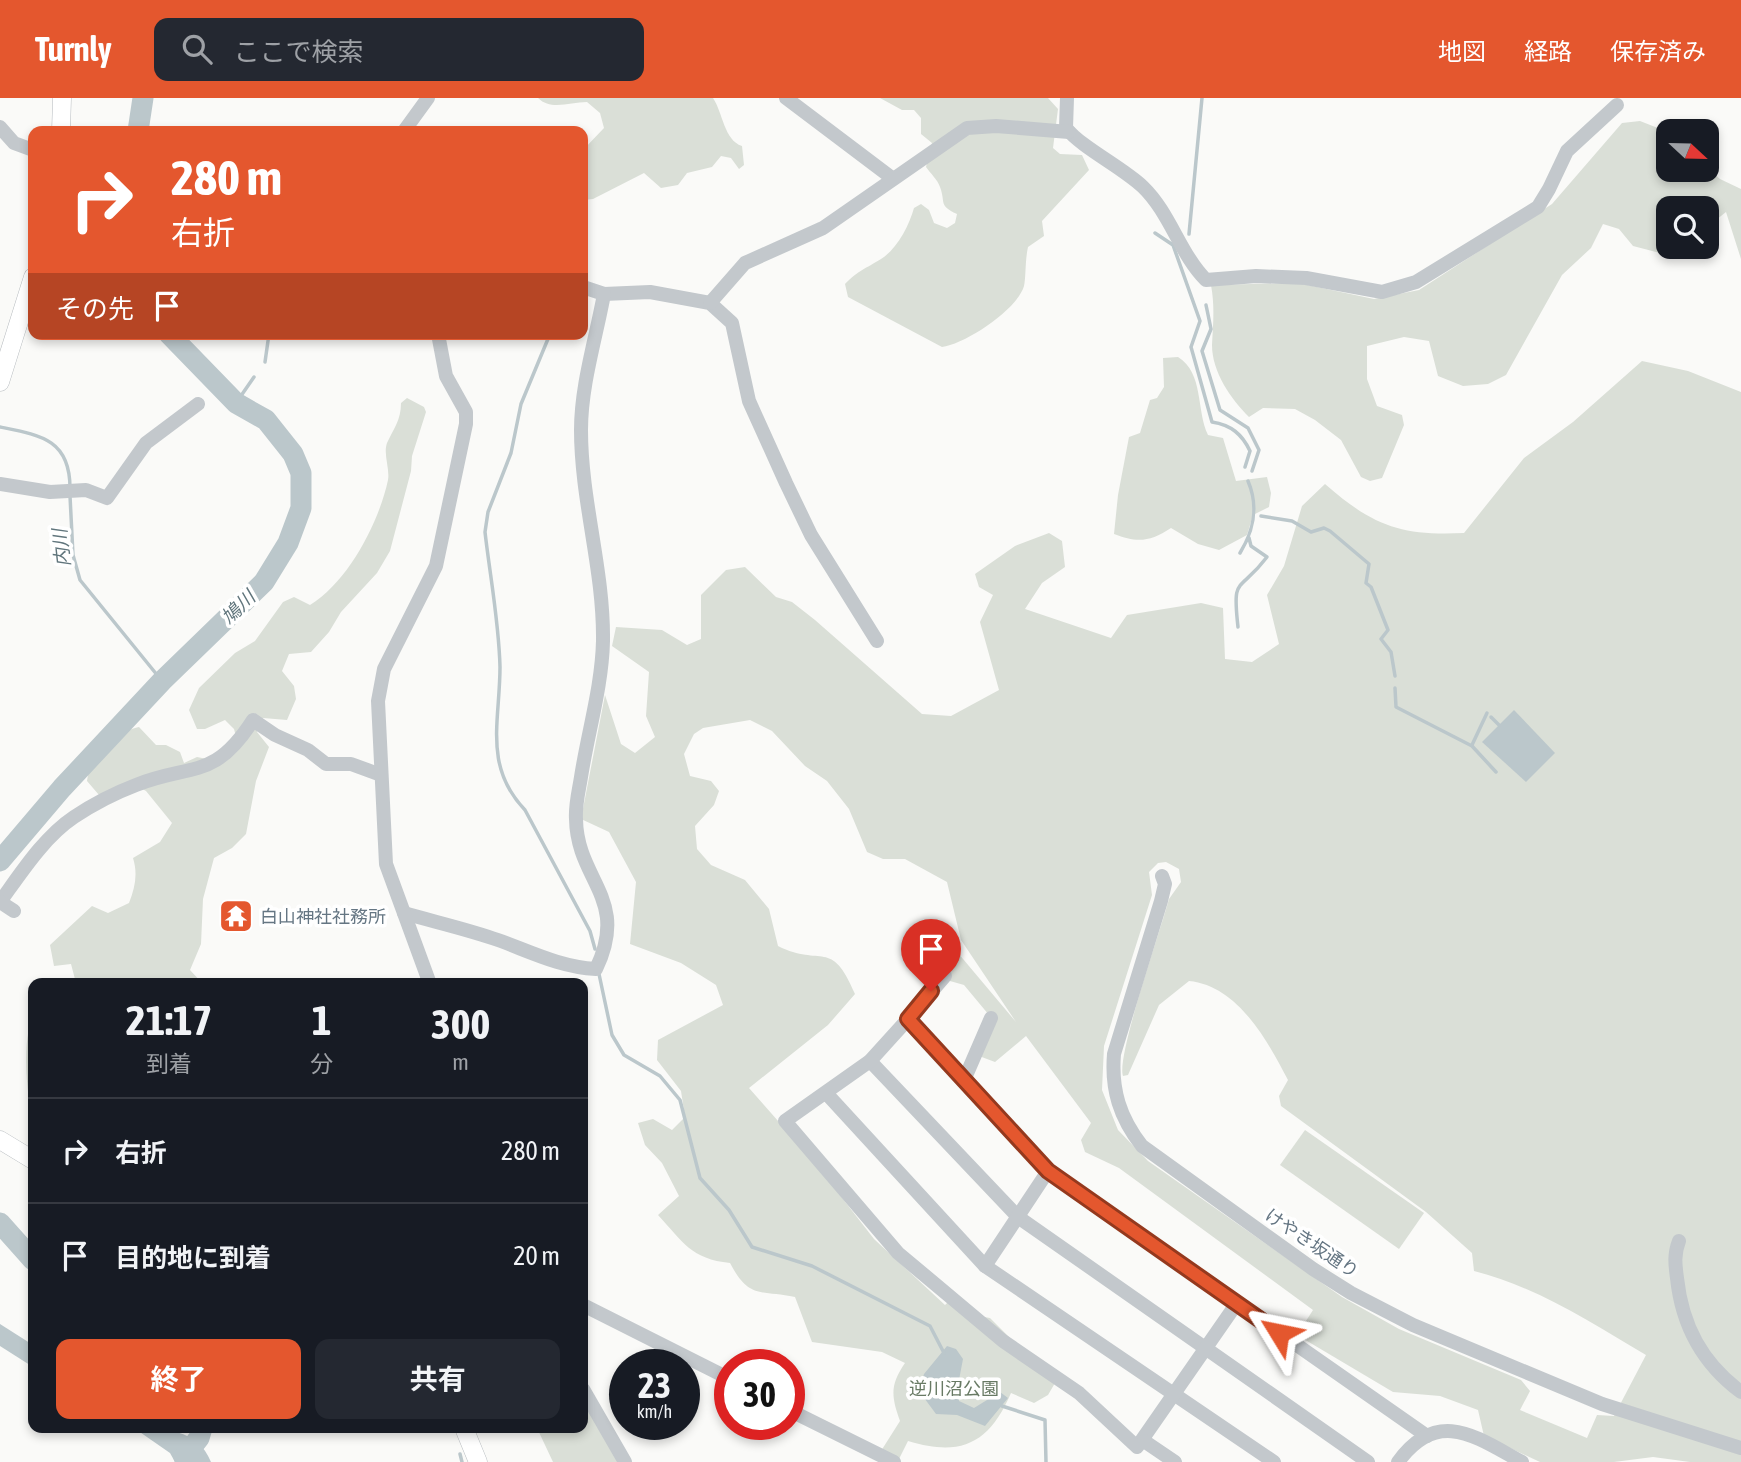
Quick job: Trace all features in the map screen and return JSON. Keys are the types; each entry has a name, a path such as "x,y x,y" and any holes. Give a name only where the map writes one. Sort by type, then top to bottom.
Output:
{"main road":[{"path":"61,126 62,98"},
{"path":"1,375 28,292"},
{"path":"0,1140 28,1157"},
{"path":"466,1433 478,1462"}],"street":[{"path":"408,126 428,98"},
{"path":"786,98 892,178"},
{"path":"1067,98 1066,128 1069,132 1143,188 1186,249 1194,268 1206,280 1256,276 1306,278 1382,292 1401,288 1434,273 1488,235 1516,222 1538,207 1567,151 1621,107 1603,98"},
{"path":"710,303 745,263 823,228 967,128 996,126 1069,132"},
{"path":"0,127 14,143 28,148"},
{"path":"588,289 604,294 650,292 710,303 732,323 749,401 811,536 877,641"},
{"path":"404,913 497,940 542,959 579,968 596,969 605,950 608,916 604,898 579,845 575,815 601,670 599,584 583,472 581,429 583,399 604,294"},
{"path":"428,978 383,850 378,701 384,669 436,566 466,424 466,412 446,376 439,340"},
{"path":"0,484 50,492 86,490 107,498 146,443 198,404"},
{"path":"14,911 0,902 60,828 75,816 136,785 184,774 216,762 253,720 275,735 308,750 326,764 351,764 381,775"},
{"name":"けやき坂通り","path":"1162,876 1165,884 1161,901 1114,1054 1112,1077 1128,1128 1142,1146 1314,1269 1351,1293 1402,1319 1602,1404 1741,1448"},
{"path":"945,976 870,1061 785,1121 898,1253 1003,1341 1079,1393 1137,1447 1144,1441 1237,1303"},
{"path":"965,1078 991,1018"},
{"path":"908,1019 1048,1171 1427,1436"},
{"path":"870,1061 1018,1217 1368,1462"},
{"path":"826,1093 985,1266 1274,1462"},
{"path":"985,1266 1048,1171"},
{"path":"1679,1241 1674,1254 1684,1320 1710,1363 1741,1392"},
{"path":"588,1308 714,1371"},
{"path":"588,1398 625,1462"},
{"path":"805,1418 894,1462"},
{"path":"1398,1462 1427,1436 1446,1429 1458,1430 1522,1462"},
{"path":"1144,1441 1175,1462"}],"green space":[{"path":"538,98 713,98 731,138 742,146 744,165 739,169 731,158 721,156 712,167 687,173 678,185 661,188 644,173 588,200 588,145 604,128 600,113 587,102 555,105"},
{"path":"880,98 1048,98 1058,109 1053,148 1060,154 1082,155 1089,170 1042,221 1044,236 1028,247 1025,283 1019,295 989,324 952,345 942,347 848,297 845,284 892,249 906,229 914,208 921,204 929,210 934,223 947,228 955,223 957,214 945,206 939,184 926,167 932,143 921,134 921,118 914,110 902,110"},
{"path":"1640,121 1656,127 1656,182 1719,182 1719,178 1741,189 1741,259 1726,212 1719,218 1719,196 1656,196 1656,252 1633,246 1619,229 1603,224 1591,248 1562,275 1506,375 1488,384 1463,386 1438,376 1429,341 1404,337 1367,346 1367,379 1377,406 1402,415 1404,425 1382,478 1370,481 1361,477 1341,440 1315,420 1295,409 1263,408 1249,417 1229,393 1219,375 1213,355 1211,285 1298,283 1374,299 1419,290 1552,204 1622,123"},
{"path":"1178,357 1192,372 1196,382 1208,435 1223,438 1236,481 1267,477 1271,493 1269,507 1253,515 1247,535 1219,550 1198,544 1171,528 1143,540 1114,534 1129,437 1140,433 1150,400 1157,398 1164,387 1163,358"},
{"name":"逆川沼公園","path":"1642,361 1688,371 1741,392 1741,1462 1690,1462 1653,1457 1614,1462 1540,1462 1484,1436 1478,1410 1440,1396 1393,1392 1297,1335 1313,1310 1119,1168 1085,1152 1081,1140 1091,1123 1026,1036 995,1062 979,1056 994,1021 964,985 950,981 940,969 958,953 1016,1022 961,940 947,882 905,859 883,859 867,852 849,809 827,781 805,766 772,731 750,720 703,728 694,734 684,754 690,776 711,781 719,791 714,805 695,826 697,849 711,865 745,880 769,909 778,946 832,960 847,976 855,994 828,1025 749,1088 815,1163 874,1239 945,1305 948,1302 962,1313 990,1318 1055,1383 1048,1395 1034,1403 1011,1393 993,1424 983,1435 971,1442 943,1447 908,1441 899,1459 881,1451 900,1421 895,1404 894,1384 905,1363 882,1352 812,1342 795,1297 749,1288 730,1263 706,1258 689,1248 658,1215 679,1196 662,1163 645,1145 638,1123 653,1119 672,1130 685,1117 681,1091 657,1060 658,1040 723,1005 716,985 681,963 630,944 636,882 609,832 581,819 605,695 621,744 635,753 655,737 646,716 649,672 612,646 616,627 662,630 687,645 701,639 701,595 726,570 745,567 776,597 792,602 815,620 922,714 951,716 999,690 980,622 993,595 979,587 975,574 1015,546 1049,533 1062,541 1065,567 1042,583 1025,609 1111,638 1127,615 1201,603 1223,608 1225,659 1252,662 1279,644 1267,595 1284,566 1302,506 1325,484 1358,510 1389,525 1422,533 1464,533 1524,458 1573,422","holes":["1166,862 1179,869 1181,882 1169,899 1132,1020 1123,1076 1128,1075 1159,1005 1189,981 1222,993 1249,1017 1271,1048 1288,1080 1279,1096 1281,1106 1426,1212 1472,1253 1474,1271 1541,1296 1646,1355 1614,1416 1597,1415 1587,1438 1520,1410 1530,1391 1521,1380 1399,1329 1342,1297 1148,1161 1118,1130 1102,1090 1104,1046 1152,895 1149,872 1158,863"]},
{"path":"407,398 424,407 426,412 412,456 411,471 390,551 377,573 341,612 329,632 311,652 289,654 282,671 294,686 296,699 287,720 263,718 257,732 269,747 256,781 246,834 232,848 214,858 203,899 201,944 190,970 197,978 75,978 71,964 54,966 50,945 92,906 108,913 129,903 135,881 133,858 160,842 172,823 146,791 131,783 99,795 87,781 93,764 113,740 139,727 156,745 166,745 180,752 184,763 197,757 207,759 238,744 234,729 225,720 205,729 197,729 189,710 199,688 235,653 255,641 283,602 294,597 310,605 337,581 349,566 370,532 384,496 388,480 386,447 398,419 401,403"},
{"path":"28,1034 28,1096 26,1066"},
{"path":"1305,1130 1424,1213 1399,1249 1280,1165"},
{"path":"588,1408 619,1462 553,1462 539,1433 588,1433"}],"shaded area":[{"path":"1514,710 1555,753 1526,782 1482,742"},
{"path":"0,1324 28,1342 28,1364 0,1346"},
{"path":"947,1346 956,1349 963,1359 959,1401 974,1408 1000,1392 1008,1398 985,1426 957,1415 936,1414 919,1391 924,1374"},
{"path":"141,1433 179,1433 189,1437 198,1443 211,1462 175,1462 170,1453"}],"waterway":[{"name":"鳩川","path":"139,126 143,98"},
{"path":"1189,234 1202,98"},
{"path":"1155,233 1173,245 1200,321 1191,347 1212,422 1225,425 1243,440 1250,451 1245,467"},
{"path":"1206,305 1211,329 1202,351 1220,410 1248,428 1259,450 1252,471"},
{"name":"鳩川","path":"0,861 62,788 162,681 264,582 288,543 301,508 301,473 293,454 266,420 236,403 175,340"},
{"path":"265,362 268,340"},
{"path":"548,340 521,404 511,453 488,512 485,532 500,667 497,742 503,777 525,810 590,931 595,949"},
{"path":"236,403 254,377"},
{"name":"内川","path":"0,427 28,433 50,442 65,459 70,488"},
{"path":"1240,553 1252,527 1254,509 1248,481"},
{"name":"内川","path":"70,496 73,555 80,580 162,681"},
{"path":"1261,516 1292,521 1311,532 1324,528 1369,564 1366,583 1371,587 1388,630 1381,639 1391,652 1395,676"},
{"path":"1238,627 1237,591 1267,557 1251,546 1249,538"},
{"path":"1395,688 1396,707 1472,746 1496,772"},
{"path":"1472,745 1487,713"},
{"path":"1491,717 1499,725"},
{"path":"599,974 612,1035 624,1055 660,1076 680,1100 700,1178 729,1210 752,1247 812,1266 930,1326 944,1353"},
{"name":"鳩川","path":"0,1223 28,1254"},
{"path":"1002,1406 1045,1420 1046,1462"},
{"name":"鳩川","path":"184,1457 200,1433"},
{"path":"460,1454 462,1462"}],"place":[{"name":"白山神社社務所","path":"236,916"}],"route":[{"path":"931,991 908,1019 1048,1171 1279,1333"}]}
